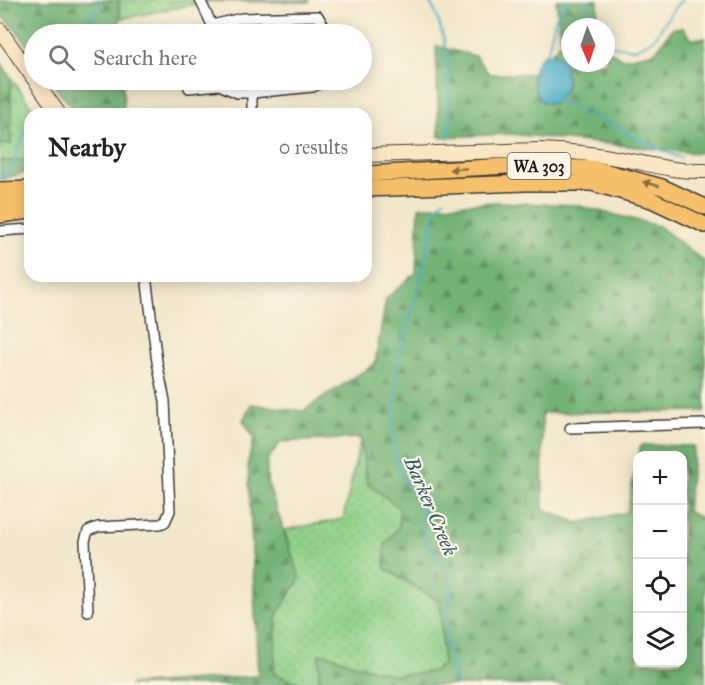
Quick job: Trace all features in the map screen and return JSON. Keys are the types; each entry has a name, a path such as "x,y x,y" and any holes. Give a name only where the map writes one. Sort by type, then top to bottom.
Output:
{"highway":[{"name":"WA 303","path":"372,174 519,165 596,169 662,187 705,207"},
{"name":"WA 303","path":"372,189 592,183 652,200 705,225"},
{"path":"0,189 24,189"},
{"path":"0,204 24,202"},
{"path":"0,215 24,212"}],"main road":[{"path":"0,30 24,64"},
{"path":"43,90 55,108"},
{"path":"372,155 567,151 602,155 666,169 705,171"}],"street":[{"path":"200,0 210,24"},
{"path":"228,24 242,18 318,16 323,24"},
{"path":"232,90 237,93 252,93 282,90"},
{"path":"252,93 252,108"},
{"path":"0,231 24,229"},
{"path":"88,612 85,541 88,531 98,527 160,524 165,522 170,511 165,401 147,282"},
{"path":"570,428 705,424"}],"green space":[{"path":"0,0 119,0 120,24 24,24 24,40 0,14"},
{"path":"119,0 309,0 309,2 211,1 120,19"},
{"path":"556,0 598,0 597,18 561,18 561,42"},
{"path":"673,28 683,28 692,39 705,38 705,153 511,134 439,137 436,46 475,56 489,74 532,74 561,42 561,72 615,72 615,54 622,59 655,52"},
{"path":"0,61 11,78 11,144 0,144"},
{"path":"11,78 33,108 24,108 24,160 0,161 0,144 11,144"},
{"path":"58,90 123,90 124,108 73,108"},
{"path":"24,160 24,173 0,180 0,161"},
{"path":"495,202 575,205 659,226 705,262 705,411 542,413 543,509 578,523 627,512 633,481 633,667 687,667 687,511 705,520 705,685 319,685 319,654 328,654 350,663 394,675 431,672 443,663 440,602 384,568 385,545 399,526 399,508 367,483 360,438 281,442 267,460 267,481 300,579 277,614 274,674 306,685 129,685 258,676 248,462 254,438 243,420 251,404 303,411 375,364 386,299 416,273 419,207"},
{"path":"361,438 367,483 399,507 399,526 385,545 407,582 440,602 443,663 431,672 394,675 350,663 328,654 319,654 319,685 306,685 274,674 277,614 300,579 284,530 343,519"},
{"path":"641,445 694,446 687,511 687,451 640,451"}],"water":[{"path":"547,53 556,55 561,59 561,72 566,72 567,84 563,93 553,104 541,101 533,82 534,68 541,57"}],"waterway":[{"path":"88,24 101,0"},
{"name":"Barker Creek","path":"429,0 443,34 446,51 450,138"},
{"path":"547,54 556,17 567,0"},
{"path":"588,0 593,18"},
{"path":"615,46 635,49 654,39 682,0"},
{"path":"556,100 681,158"},
{"path":"0,177 7,174 12,167 24,133"},
{"name":"Barker Creek","path":"444,199 437,208 422,275 397,362 393,432 396,458 403,477 423,512 424,534 433,552 446,569 452,586 446,621 447,650 455,672 456,685"}]}
